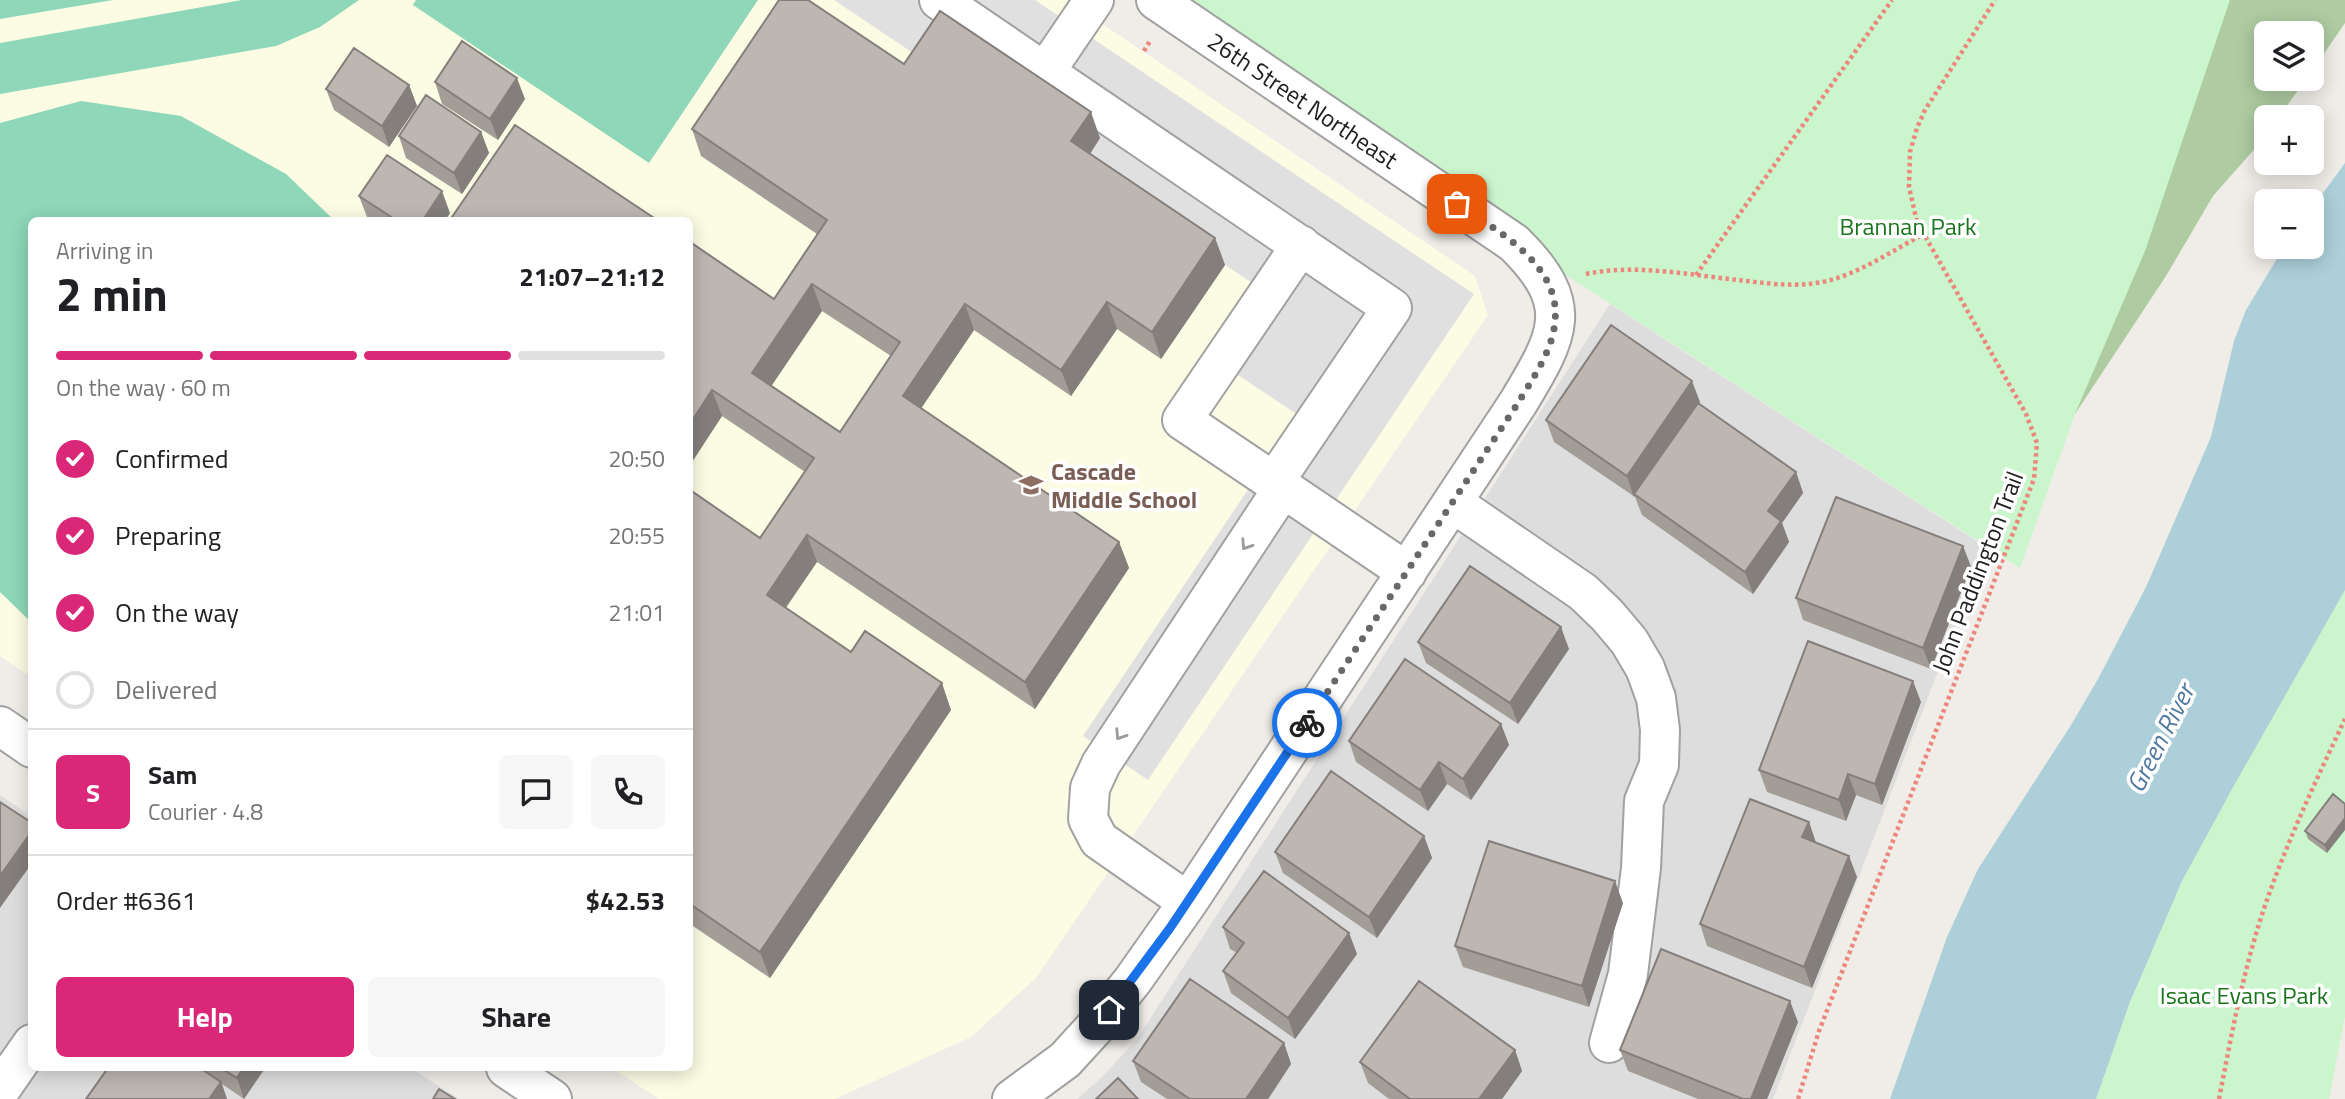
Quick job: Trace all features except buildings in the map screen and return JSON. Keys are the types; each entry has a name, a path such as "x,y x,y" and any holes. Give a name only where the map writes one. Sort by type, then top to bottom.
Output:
{"street":[{"path":"939,0 1392,308 1101,764 1090,788 1088,819 1098,840 1188,902"},
{"path":"1045,72 1094,0"},
{"name":"26th Street Northeast","path":"1156,0 1501,233 1525,254 1547,282 1552,293 1556,320 1548,348 1534,376 1453,503"},
{"path":"1301,245 1182,420 1407,572"},
{"path":"1012,1099 1065,1060 1133,980 1188,902 1453,503 1583,592 1607,615 1629,640 1645,668 1656,698 1660,730 1659,765 1644,801 1641,868 1628,974 1609,1043"},
{"path":"0,726 28,745"},
{"path":"0,1090 28,1050"}],"path":[{"path":"1696,276 1892,0"},
{"name":"John Paddington Trail","path":"1798,1099 1819,1031 2029,492 2035,469 2037,443 2026,414 1917,222 1909,187 1910,152 1925,110 1994,0"},
{"path":"1547,282 1603,270 1646,271 1792,286 1822,282 1849,274 1924,234"},
{"path":"2219,1099 2242,985 2271,888 2345,719"}],"shaded area":[{"name":"Cascade Middle School","path":"0,0 1067,0 1475,276 1488,315 1036,978 971,1037 835,1099 659,1099 617,1071 693,1071 693,217 28,217 28,675 0,656"},
{"path":"834,0 1035,0 1474,294 1148,780 1083,736 1298,415 1235,373 1282,303 1081,168 1100,138 931,65"},
{"path":"1610,304 1986,547 1773,1099 1077,1099 1100,1079 1137,1039"},
{"path":"0,795 28,814 28,1071 416,1071 459,1099 0,1099"}],"green space":[{"path":"0,0 113,0 0,19"},
{"path":"242,0 359,0 320,27 276,46 0,94 0,43"},
{"path":"416,0 758,0 649,163 413,5"},
{"name":"Brannan Park","path":"1156,0 2230,0 2145,251 2075,414 2020,568 1501,233"},
{"path":"2150,0 2345,0 2345,23 2324,54 2324,21 2254,21 2254,91 2297,91 2288,105 2254,105 2254,150 2213,196 2166,276 2075,414"},
{"path":"81,101 181,116 286,174 331,217 28,217 28,619 0,592 0,123"},
{"name":"Isaac Evans Park","path":"2345,590 2345,1016 2329,1099 2096,1099 2136,989 2182,882 2240,771"}],"water":[{"name":"Green River","path":"2345,163 2345,590 2182,881 2130,1002 2096,1099 1890,1099 1947,937 1978,869 2071,725 2146,587 2211,437 2234,341 2246,310 2277,259 2324,259 2324,192"}],"way so far":[{"path":"1307,723 1518,403 1541,363 1553,334 1555,306 1542,272 1514,243 1457,204"}],"place":[{"name":"Cascade Middle School","path":"1031,485"}],"route":[{"path":"1109,1010 1170,928 1307,723"}]}
